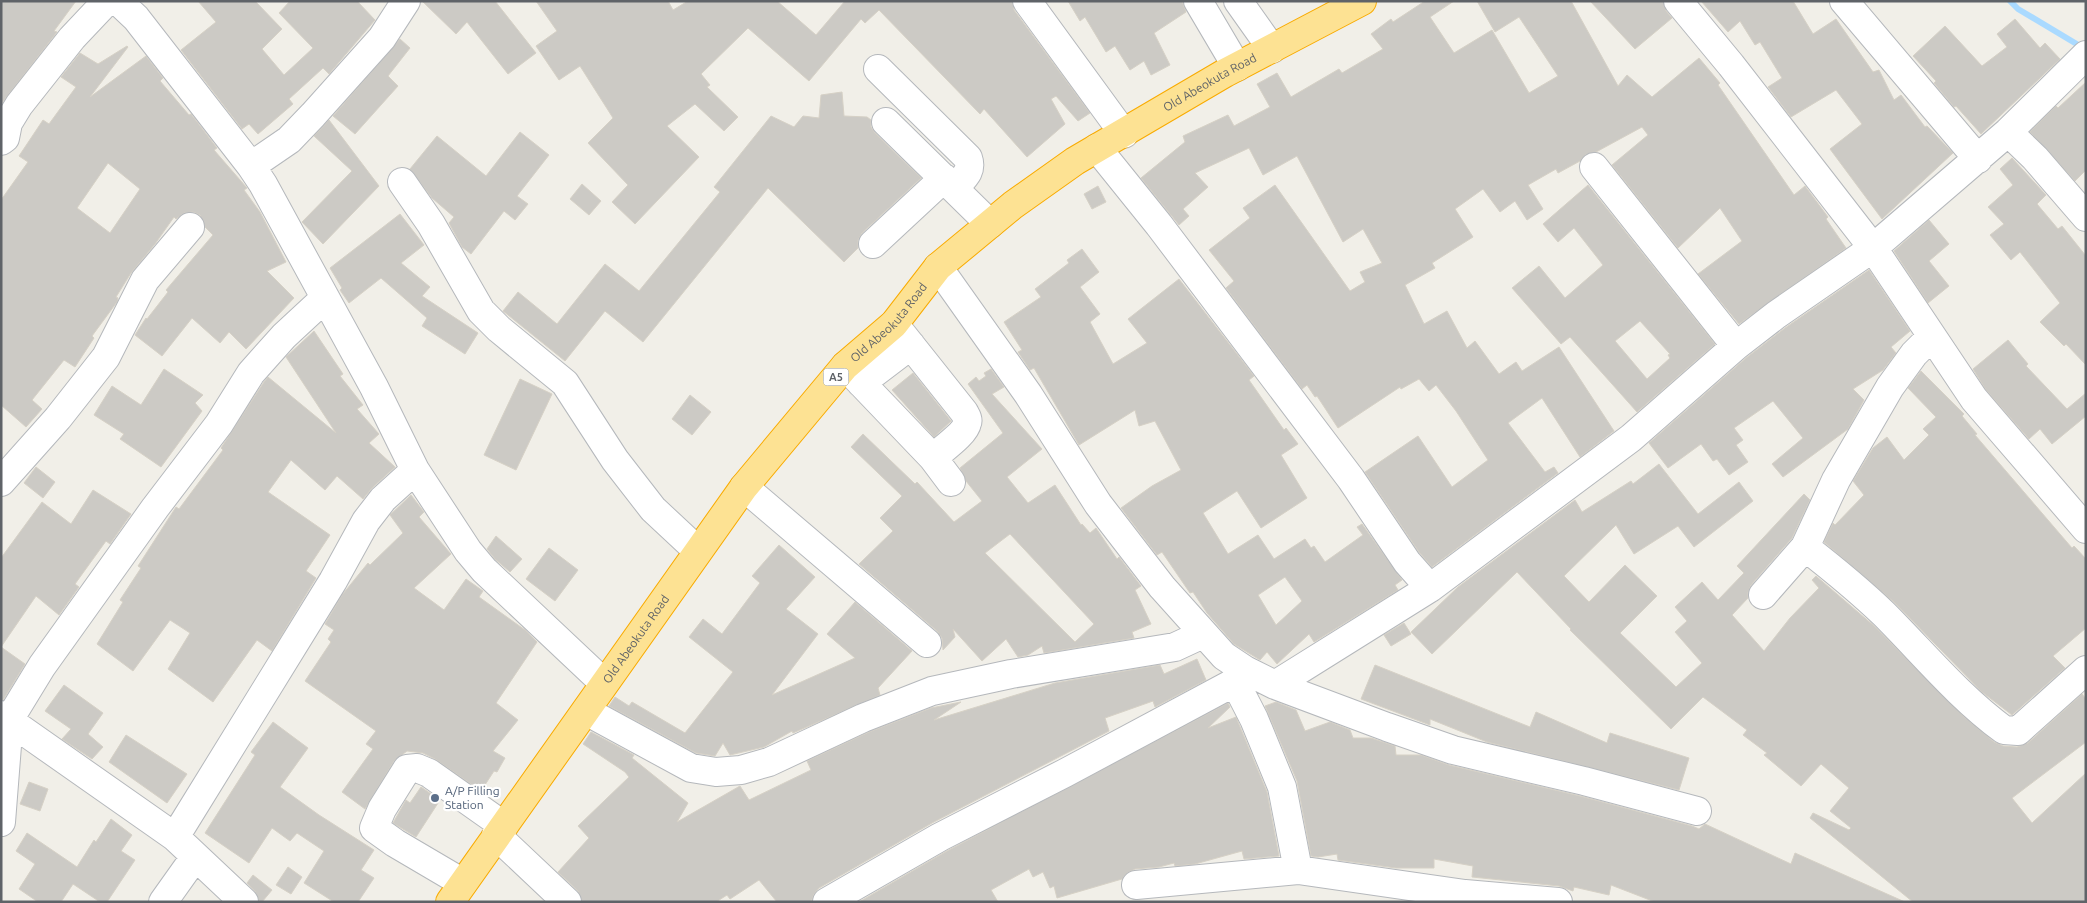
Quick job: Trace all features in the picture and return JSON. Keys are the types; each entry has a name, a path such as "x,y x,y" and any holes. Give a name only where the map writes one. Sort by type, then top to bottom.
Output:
{"highway":[{"name":"Old Abeokuta Road","path":"456,892 744,487 853,375 938,267 1020,199 1097,148 1237,67 1362,1"}],"street":[{"path":"1,141 5,138 8,123 19,105 72,38 107,1"},
{"path":"118,1 136,18 251,166 301,252 374,387 415,470 468,551 484,570 604,684"},
{"path":"251,166 289,140 313,115 382,38 406,1"},
{"path":"1027,1 1124,134"},
{"path":"1198,1 1237,67"},
{"path":"1678,1 1731,65 1873,248 1974,399 2086,529"},
{"path":"1844,1 1978,159"},
{"path":"1216,30 1241,6 1272,49"},
{"path":"1275,685 1430,588 1631,438 1736,346 1776,315 1873,248 2008,132 2080,59"},
{"path":"873,244 949,183 969,172 970,165 968,158 878,69"},
{"path":"923,113 893,129 990,224"},
{"path":"2008,132 2035,158 2086,217"},
{"path":"1097,148 1159,225 1351,479 1407,562 1430,588"},
{"path":"1594,167 1736,346"},
{"path":"402,182 431,224 481,311 499,329 565,384 615,460 648,502 698,551"},
{"path":"1,482 58,418 106,357 145,280 190,227"},
{"path":"938,267 1028,394 1098,504 1162,587 1240,676 1254,719 1282,787 1298,870"},
{"path":"1,822 5,717 155,508 219,424 251,373 284,336 325,298"},
{"path":"894,324 968,419 967,425 960,433 933,458"},
{"path":"1763,595 1805,548 1836,480 1890,387 1914,354 1931,337"},
{"path":"911,345 853,375 933,458 951,482"},
{"path":"175,837 333,581 366,521 383,499 415,470"},
{"path":"744,487 927,643"},
{"path":"1805,548 1834,570 1883,613 1933,666 2004,730 2018,731 2086,670"},
{"path":"586,711 691,768 716,772 741,770 769,762 863,718 932,691 1011,674 1175,647 1203,634"},
{"path":"827,902 940,836 1065,773 1240,676 1275,685 1453,750 1584,781 1697,811"},
{"path":"5,717 175,837 244,902"},
{"path":"456,892 374,828 382,808 407,769 417,768 429,773 500,831 567,902"},
{"path":"163,902 195,857"},
{"path":"1136,885 1298,870 1463,898 1558,902"}],"building":[{"path":"1,1 76,1 54,31 57,32 1,104"},
{"path":"198,1 255,1 282,29 262,49 284,75 313,48 279,13 290,1 357,1 375,20 329,74 323,68 289,99 293,104 258,134 249,124 242,129 181,50 216,22"},
{"path":"422,1 495,1 536,53 508,74 467,22 456,34"},
{"path":"536,1 668,1 673,10 688,1 777,1 816,35 845,1 1012,1 1014,10 1090,113 1078,121 1056,96 1051,99 1065,124 1027,157 984,109 980,114 879,10 865,23 861,19 809,81 748,28 701,74 710,85 707,87 738,117 724,131 695,104 667,126 699,157 635,224 612,202 628,185 588,143 613,118 580,66 559,80 536,46 557,31"},
{"path":"1068,1 1182,1 1186,12 1154,33 1170,65 1151,75 1144,61 1130,70 1115,46 1106,52 1085,17 1080,21"},
{"path":"1425,1 1454,1 1430,17 1454,53 1492,30 1529,93 1558,76 1519,17 1495,32 1477,1 1571,1 1618,86 1627,75 1652,97 1699,58 1720,83 1718,85 1794,195 1805,186 1828,217 1826,219 1846,248 1739,324 1698,274 1742,241 1720,208 1678,248 1612,165 1648,135 1642,127 1596,152 1585,155 1580,161 1558,173 1556,169 1528,185 1543,209 1527,220 1515,201 1500,212 1483,189 1455,209 1473,237 1432,263 1435,268 1405,285 1424,324 1447,311 1467,348 1475,341 1499,374 1516,362 1522,371 1559,347 1614,431 1580,457 1542,398 1508,423 1545,472 1554,467 1558,473 1432,567 1419,552 1365,472 1418,436 1452,487 1488,460 1456,411 1436,385 1429,391 1419,379 1401,389 1400,387 1338,428 1317,396 1315,397 1307,385 1302,389 1226,288 1234,281 1209,250 1250,218 1243,208 1275,185 1350,291 1365,282 1360,272 1382,263 1363,229 1343,242 1297,156 1263,175 1249,148 1195,173 1208,187 1183,209 1189,216 1179,225 1141,178 1185,142 1183,136 1228,115 1234,126 1270,107 1257,84 1277,73 1291,97 1339,69 1342,73 1383,49 1371,34 1391,19 1393,22"},
{"path":"1590,1 1663,1 1666,11 1672,18 1635,49"},
{"path":"1701,1 1793,1 1813,34 1836,19 1873,72 1879,70 1894,100 1901,95 1925,127 1927,126 1953,153 1882,219 1830,149 1862,124 1836,90 1791,117 1768,87 1782,78 1760,42 1755,45 1740,21 1728,32"},
{"path":"2015,19 2040,48 2045,43 2060,59 1981,134 1956,106 1954,107 1934,83 1936,81 1913,56 1945,26 1982,66 2007,47 1997,34"},
{"path":"400,39 410,48 388,76 398,86 355,134 333,116"},
{"path":"128,47 90,97 146,56 163,78 160,81 189,115 191,114 217,148 214,150 247,188 244,190 260,212 286,262 267,271 294,298 246,349 229,332 220,343 192,318 162,356 135,335 146,318 168,292 166,290 213,235 205,227 200,215 193,212 184,213 176,219 174,217 131,273 116,297 118,298 117,302 92,336 94,338 75,367 64,360 32,400 42,409 26,427 1,405 1,200 28,162 19,156 43,120 49,124 76,87 61,77 80,53 98,64","holes":["108,163 140,189 110,233 77,208"]},
{"path":"2086,82 2086,170 2075,181 2030,132 2056,106 2058,108"},
{"path":"842,92 844,116 867,117 871,120 871,127 875,133 921,178 862,233 858,240 858,248 844,262 768,188 643,342 605,311 565,361 503,311 518,292 557,324 605,264 639,291 720,192 714,187 771,116 794,127 803,116 819,118 821,95"},
{"path":"329,120 379,186 323,244 302,222 352,171 314,136"},
{"path":"520,132 549,155 517,196 528,204 515,220 504,211 471,254 462,247 449,223 454,217 432,198 410,169 437,136 486,176"},
{"path":"2012,158 2046,195 2037,204 2058,229 2062,226 2086,256 2086,365 2066,344 2064,346 2040,322 2060,303 2020,252 2011,260 1990,235 2004,224 1988,207 2013,185 2000,169"},
{"path":"582,184 601,201 589,215 570,199"},
{"path":"1588,185 1715,344 1637,412 1570,337 1561,344 1512,288 1539,266 1565,298 1603,265 1574,228 1558,242 1543,224","holes":["1640,321 1670,354 1668,355 1670,358 1647,379 1615,341"]},
{"path":"1098,186 1106,202 1092,209 1084,194"},
{"path":"400,214 424,245 401,263 430,287 422,296 478,333 465,354 422,326 427,318 381,278 349,303 340,290 342,288 330,268"},
{"path":"1929,220 1949,244 1929,261 1949,286 1928,303 1894,251"},
{"path":"1082,249 1099,272 1080,287 1100,314 1090,322 1113,364 1147,343 1128,319 1179,279 1254,376 1249,380 1284,430 1286,428 1298,444 1281,455 1307,498 1261,528 1237,491 1203,513 1228,554 1258,535 1274,559 1305,539 1311,548 1314,546 1325,562 1363,535 1357,527 1362,524 1402,580 1395,585 1398,590 1314,642 1309,634 1277,664 1267,652 1260,660 1234,644 1207,613 1193,592 1190,593 1162,552 1157,555 1121,508 1152,486 1181,470 1155,421 1139,426 1135,410 1079,445 1034,368 1030,370 1018,352 1022,350 1004,322 1041,297 1035,289 1069,263 1067,260","holes":["1285,577 1302,601 1276,625 1258,595"]},
{"path":"1869,270 1910,331 1891,347 1896,353 1883,370 1853,389 1864,400 1848,429 1783,477 1772,464 1803,438 1773,401 1734,428 1743,440 1736,445 1748,462 1729,475 1717,459 1713,461 1701,444 1668,468 1649,443 1746,358 1785,328"},
{"path":"314,331 343,374 340,376 363,405 357,409 379,434 369,443 395,467 363,499 337,476 325,490 291,460 268,492 330,535 306,571 316,578 272,651 257,640 213,702 168,669 190,633 170,620 133,671 97,644 123,602 120,600 141,568 138,566 176,507 179,509 223,450 221,448 268,377 336,433 286,357"},
{"path":"2008,340 2028,364 2026,366 2067,409 2086,393 2086,416 2052,444 2040,429 2029,439 1986,390 1973,369"},
{"path":"164,369 203,395 195,403 202,411 161,467 120,439 124,434 94,415 112,386 141,405"},
{"path":"991,369 1004,387 992,394 1042,449 1007,477 1028,503 1055,485 1081,525 1090,533 1096,528 1117,559 1119,557 1141,586 1135,590 1151,624 1132,632 1134,638 1044,653 1042,646 1028,655 1018,657 1006,639 982,661 953,629 955,637 943,650 942,638 937,631 859,564 893,531 880,518 902,496 851,447 863,434 915,484 917,482 954,522 982,501 966,481 960,468 1003,433 968,384 976,377 979,381 986,376 984,373","holes":["1010,534 1094,624 1075,642 985,553"]},
{"path":"1921,371 1964,414 1962,416 1977,434 1975,435 2072,548 2074,546 2086,559 2086,628 2053,656 2065,668 2012,715 1982,692 1895,603 1824,542 1833,523 1835,525 1864,495 1853,481 1873,448 1887,437 1904,460 1929,435 1923,429 1936,417 1908,388"},
{"path":"913,373 951,421 934,437 892,390"},
{"path":"520,379 552,394 516,470 484,455"},
{"path":"690,395 711,412 692,435 672,419"},
{"path":"1659,464 1698,514 1739,482 1753,501 1694,547 1678,526 1634,554 1616,525 1564,576 1589,602 1625,565 1657,596 1620,633 1676,687 1702,663 1675,632 1687,621 1675,607 1702,582 1718,600 1744,573 1737,566 1804,494 1810,500 1792,538 1751,585 1748,598 1732,615 1764,651 1790,618 1819,588 1812,580 1816,576 1873,625 1962,715 1994,742 2003,746 2017,747 2028,743 2082,694 2086,699 2086,742 2012,798 2032,823 2086,773 2086,902 1913,902 1810,818 1813,813 1849,830 1851,828 1830,811 1849,788 1821,764 1801,786 1764,755 1767,753 1743,735 1747,730 1703,697 1671,729 1570,630 1517,572 1432,654 1411,632 1458,587 1575,500 1582,512 1631,481 1633,484"},
{"path":"36,467 55,482 43,498 24,483"},
{"path":"93,490 131,514 110,544 106,541 75,584 79,587 59,615 36,596 1,647 1,558 42,502 71,524"},
{"path":"411,495 424,512 419,517 451,554 414,588 444,610 466,579 483,591 479,597 525,630 537,642 496,703 518,720 493,751 505,758 497,772 494,771 481,791 435,759 423,753 407,751 394,761 365,809 342,792 373,749 366,744 376,731 305,681 331,642 328,639 334,630 325,624 342,595 368,563 370,565 403,533 390,515"},
{"path":"496,536 522,559 510,572 487,549"},
{"path":"779,545 815,577 786,609 818,634 772,695 855,658 827,634 855,602 912,651 878,688 880,695 793,733 792,731 764,747 730,755 723,743 715,756 696,753 609,706 615,697 629,706 632,702 685,733 733,672 689,637 703,619 722,634 760,583 752,576"},
{"path":"549,548 578,570 555,601 526,579"},
{"path":"1404,623 1411,634 1391,646 1384,635"},
{"path":"1,647 25,664 3,700 1,700"},
{"path":"1197,659 1206,680 1155,707 1153,701 1105,718 1109,731 932,823 819,888 811,902 777,902 759,880 730,899 727,895 716,902 582,902 578,891 558,872 589,838 578,826 629,777 625,772 583,744 591,732 634,755 632,758 688,803 677,822 740,786 749,800 811,770 807,761 869,732 931,708 961,702 934,720 1055,683 1160,665 1164,674"},
{"path":"1375,665 1530,727 1536,712 1607,743 1610,733 1689,758 1679,790 1487,742 1430,719 1430,725 1361,699"},
{"path":"64,685 103,713 88,734 103,747 92,759 62,739 71,729 45,711"},
{"path":"1276,702 1296,710 1305,731 1330,722 1350,730 1353,738 1371,738 1395,746 1396,755 1421,755 1449,765 1580,796 1699,829 1705,824 1791,864 1795,853 1905,902 1655,902 1611,885 1609,895 1574,887 1573,891 1559,886 1472,877 1473,866 1434,859 1434,868 1396,868 1338,860 1337,854 1318,857 1311,856 1297,781 1265,706"},
{"path":"1228,703 1230,707 1208,728 1236,717 1267,792 1279,856 1244,859 1242,851 1195,864 1175,866 1174,863 1159,867 1135,869 1127,873 1122,879 1057,898 1054,886 1050,888 1043,872 1033,877 1029,869 991,890 998,902 859,902 947,851"},
{"path":"273,722 308,748 280,787 319,815 374,850 361,870 374,878 358,902 334,902 304,883 324,851 297,833 290,841 272,828 249,863 205,833 255,755 251,752"},
{"path":"126,735 187,774 167,803 109,762"},
{"path":"29,782 48,789 40,811 20,804"},
{"path":"421,787 440,800 416,837 393,823 406,800 410,803"},
{"path":"111,819 132,835 121,851 135,860 107,902 100,902 73,884 61,902 38,902 19,889 35,864 16,851 27,833 77,867 94,840 96,842"},
{"path":"288,867 302,877 291,894 276,885"},
{"path":"253,875 272,890 262,902 259,901 255,891 247,883"}],"waterway":[{"path":"2010,1 2018,9 2085,49"}],"place":[{"name":"A/P Filling Station","path":"435,798"}]}
